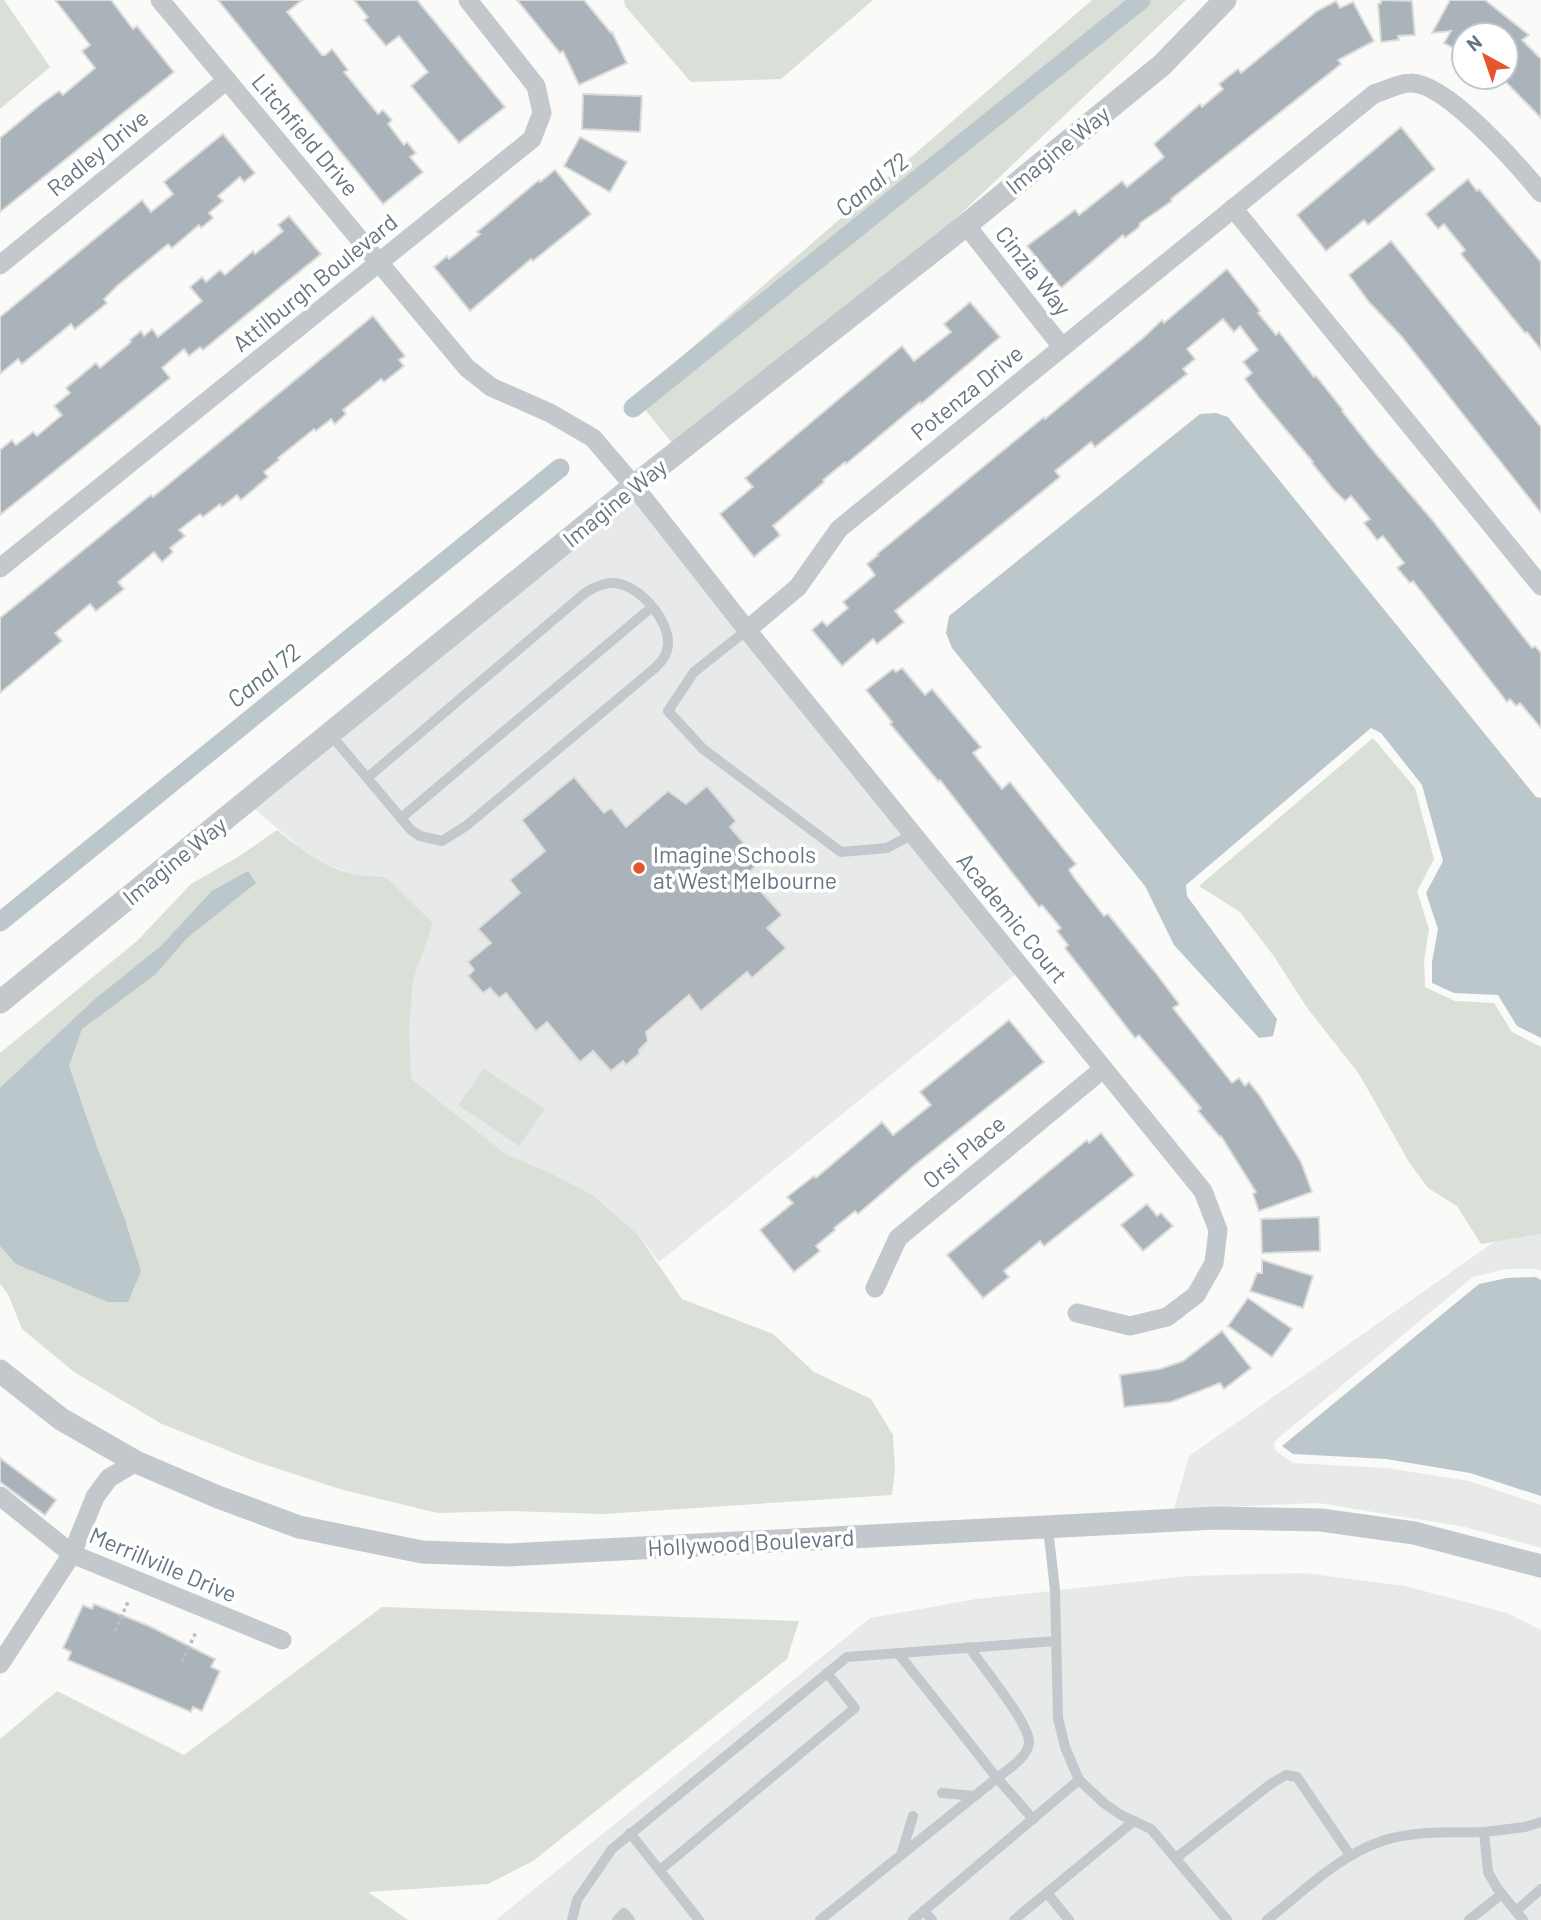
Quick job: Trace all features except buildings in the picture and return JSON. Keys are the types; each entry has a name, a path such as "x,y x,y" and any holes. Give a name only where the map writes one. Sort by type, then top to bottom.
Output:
{"street":[{"name":"Litchfield Drive","path":"160,0 467,368 491,387 550,413 593,438 634,486"},
{"name":"Attilburgh Boulevard","path":"0,568 532,139 542,113 536,86 468,0"},
{"name":"Imagine Way","path":"0,1002 634,486 965,225 1162,65 1225,0"},
{"name":"Radley Drive","path":"0,265 227,80"},
{"name":"Potenza Drive","path":"747,630 798,587 839,529 1374,94 1411,82 1444,95 1510,155 1541,193"},
{"path":"1233,208 1541,586"},
{"name":"Cinzia Way","path":"965,225 1062,347"},
{"name":"Academic Court","path":"634,486 747,630 1203,1191 1218,1230 1213,1263 1196,1295 1167,1317 1129,1326 1077,1313"},
{"name":"Orsi Place","path":"875,1288 898,1238 1103,1069"},
{"name":"Hollywood Boulevard","path":"0,1371 61,1419 135,1462 299,1527 422,1552 507,1555 1216,1518 1321,1520 1414,1533 1541,1566"},
{"path":"0,1664 72,1554 95,1497 109,1478 135,1462"},
{"name":"Merrillville Drive","path":"0,1496 72,1554 282,1640"}],"lane":[{"path":"331,735 367,778 411,830 430,840 442,841 452,836 655,668 666,652 668,636 665,627 652,607 631,587 620,583 598,586 585,593 367,778"},
{"path":"401,818 652,607"},
{"path":"747,630 694,673 668,711 703,749 841,852 887,848 913,834"},
{"path":"1048,1527 1055,1590 1058,1718 1065,1747 1080,1780 1105,1804 1152,1829 1227,1920"},
{"path":"572,1920 577,1900 612,1849 847,1657 1056,1641"},
{"path":"820,1920 1024,1754 1030,1743 1026,1727 969,1647"},
{"path":"898,1653 1033,1819"},
{"path":"660,1870 855,1709 827,1673"},
{"path":"1176,1858 1286,1775 1297,1777 1350,1855"},
{"path":"913,1920 1080,1780"},
{"path":"942,1793 975,1796"},
{"path":"901,1855 913,1816"},
{"path":"1014,1920 1134,1821"},
{"path":"1267,1920 1350,1855 1384,1840 1426,1833 1484,1832 1525,1827 1541,1822"},
{"path":"1484,1832 1488,1872 1523,1920"},
{"path":"630,1833 699,1920"},
{"path":"1516,1911 1541,1889"},
{"path":"1047,1893 1069,1920"},
{"path":"1469,1920 1502,1894"},
{"path":"925,1911 932,1920"},
{"path":"617,1920 624,1913 630,1920"}],"path":[{"path":"115,1631 128,1602"},
{"path":"182,1662 197,1632"}],"shaded area":[{"path":"0,0 4,0 50,67 0,109"},
{"path":"624,0 873,0 781,79 691,82 625,6"},
{"path":"1092,0 1186,0 951,223 672,443 635,397"},
{"path":"1216,413 1228,417 1536,797 1541,798 1541,1038 1517,1026 1498,995 1454,993 1432,983 1432,962 1438,929 1426,893 1443,861 1422,785 1381,733 1371,728 1186,885 1187,896 1277,1019 1273,1036 1259,1038 1174,945 1145,886 952,648 946,633 949,616 1200,414"},
{"name":"Imagine Schools at West Melbourne","path":"634,486 1022,969 659,1262 638,1235 507,1155 410,1079 409,1031 413,981 433,923 386,877 360,877 315,860 247,803"},
{"path":"1373,738 1415,788 1434,859 1417,891 1429,929 1424,961 1425,987 1455,1001 1494,1003 1512,1032 1541,1047 1541,1234 1481,1244 1457,1206 1428,1188 1409,1162 1359,1074 1308,1009 1273,955 1240,912 1199,886"},
{"path":"277,830 327,865 353,874 386,877 433,923 413,981 409,1031 411,1079 507,1155 592,1195 638,1235 682,1299 773,1334 814,1372 871,1399 893,1435 895,1470 892,1495 604,1514 511,1511 438,1513 343,1490 254,1461 162,1424 74,1372 22,1329 8,1294 0,1284 0,1053 137,941 191,884 238,857"},
{"path":"248,871 256,883 187,938 156,974 82,1029 69,1066 141,1271 128,1302 108,1302 16,1264 0,1246 0,1088 95,999 161,946 212,891"},
{"path":"484,1069 545,1109 519,1146 458,1105"},
{"path":"1541,1234 1541,1271 1506,1269 1473,1277 1274,1444 1276,1451 1293,1463 1386,1468 1469,1481 1541,1505 1541,1548 1465,1527 1318,1503 1174,1509 1189,1456 1494,1242"},
{"path":"1536,1277 1541,1280 1541,1496 1470,1473 1386,1459 1293,1454 1282,1446 1479,1284 1507,1278"},
{"path":"1304,1573 1405,1586 1507,1613 1541,1630 1541,1920 496,1920 870,1618 976,1599 1189,1576"},
{"path":"382,1607 799,1621 787,1659 533,1861 488,1884 368,1892 408,1920 0,1920 0,1739 57,1691 184,1755"}],"waterway":[{"name":"Canal 72","path":"633,408 1141,0"},
{"name":"Canal 72","path":"0,922 560,468"}],"place":[{"name":"Imagine Schools at West Melbourne","path":"639,868"}]}
